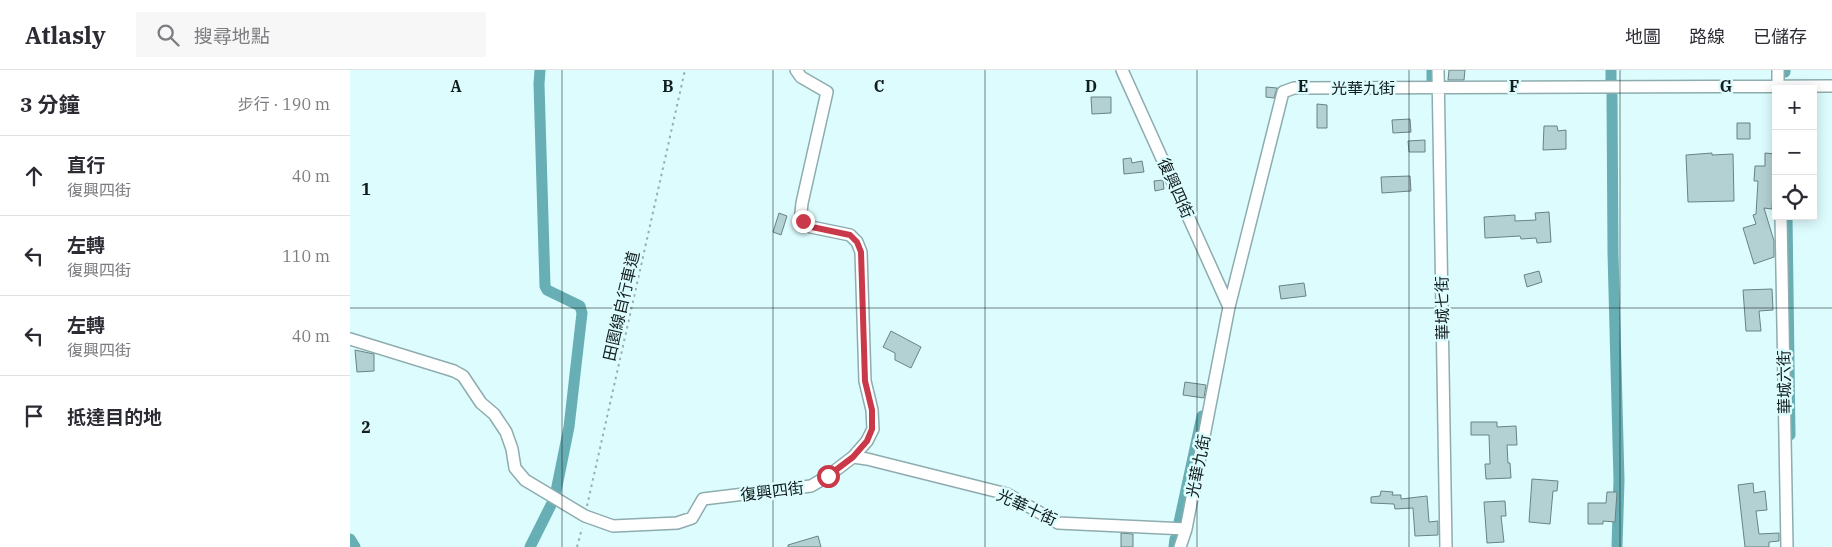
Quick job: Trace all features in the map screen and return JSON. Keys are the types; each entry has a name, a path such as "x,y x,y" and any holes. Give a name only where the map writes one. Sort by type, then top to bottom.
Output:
{"street":[{"name":"復興四街","path":"350,339 454,371 463,376 480,403 494,414 506,432 512,449 515,468 525,480 585,516 613,526 676,523 692,518 704,499 811,486 828,476 853,457 867,441 872,429 872,410 865,381 861,252 857,242 850,235 812,227 803,221 801,213 802,203 827,92 801,77 796,70"},
{"name":"復興四街","path":"1122,70 1229,307"},
{"name":"華城七街","path":"1438,70 1446,547"},
{"path":"1778,70 1778,85"},
{"name":"光華九街","path":"1817,86 1832,86"},
{"name":"光華九街","path":"1186,529 1229,307 1283,92 1294,88 1772,87"},
{"name":"華城六街","path":"1781,220 1786,547"},
{"name":"光華十街","path":"853,457 1007,494 1058,523 1186,529"},
{"path":"1180,547 1186,529"}],"path":[{"name":"田園線自行車道","path":"577,547 685,70"}],"building":[{"path":"1449,70 1465,70 1464,80 1448,80"},
{"path":"1266,87 1277,88 1274,98 1266,97"},
{"path":"1091,97 1111,97 1111,113 1092,114"},
{"path":"1317,104 1327,105 1327,128 1317,128"},
{"path":"1410,119 1411,132 1393,133 1392,120"},
{"path":"1737,123 1750,123 1750,139 1737,139"},
{"path":"1544,126 1557,126 1558,131 1566,130 1566,149 1543,150"},
{"path":"1425,140 1425,152 1409,152 1408,141"},
{"path":"1712,153 1712,155 1733,154 1734,201 1688,202 1686,155"},
{"path":"1765,153 1772,154 1772,209 1764,208 1774,241 1774,257 1754,264 1743,228 1756,224 1753,215 1756,214 1758,181 1754,181 1755,166 1765,166"},
{"path":"1131,158 1132,163 1142,161 1144,172 1124,174 1123,159"},
{"path":"1410,176 1411,191 1382,193 1381,177"},
{"path":"1163,180 1164,189 1155,191 1154,181"},
{"path":"1549,212 1551,242 1537,243 1536,238 1521,239 1520,236 1485,238 1484,217 1515,215 1515,221 1536,220 1535,213"},
{"path":"779,213 787,216 781,235 773,232"},
{"path":"1539,271 1542,282 1527,287 1524,275"},
{"path":"1304,283 1306,296 1281,299 1279,286"},
{"path":"1772,289 1773,310 1759,311 1761,331 1746,331 1743,290"},
{"path":"891,331 921,347 911,368 895,360 895,353 883,347"},
{"path":"355,350 374,354 374,371 357,372"},
{"path":"1185,382 1206,385 1204,398 1183,395"},
{"path":"1471,422 1497,422 1497,427 1516,426 1517,445 1507,445 1511,478 1486,479 1485,464 1490,464 1489,435 1471,435"},
{"path":"1532,479 1558,481 1557,491 1553,491 1550,524 1529,522"},
{"path":"1753,483 1754,493 1765,491 1767,510 1756,511 1759,534 1779,533 1779,541 1769,542 1769,547 1745,547 1738,485"},
{"path":"1381,491 1393,492 1392,495 1401,495 1401,499 1427,496 1429,522 1438,521 1438,535 1415,536 1413,508 1395,509 1394,504 1371,503 1371,497 1380,496"},
{"path":"1607,492 1617,492 1615,522 1603,521 1603,524 1588,524 1588,503 1606,503"},
{"path":"1505,501 1506,516 1501,516 1504,542 1487,543 1484,502"},
{"path":"1121,533 1133,534 1133,547 1121,547"},
{"path":"818,536 821,547 788,547 788,545"}],"waterway":[{"path":"540,70 545,286 547,290 580,306 582,313 569,427 555,496"},
{"path":"1432,70 1432,81"},
{"path":"1611,70 1611,82"},
{"path":"1612,95 1613,253 1619,480 1617,547"},
{"path":"1787,220 1790,435"},
{"path":"1178,527 1202,416"},
{"path":"530,547 551,505"},
{"path":"350,539 355,547"},
{"path":"1174,547 1175,539"}],"route":[{"path":"803,221 812,227 850,235 857,242 861,252 865,381 872,410 872,429 867,441 853,457 828,476"}]}
